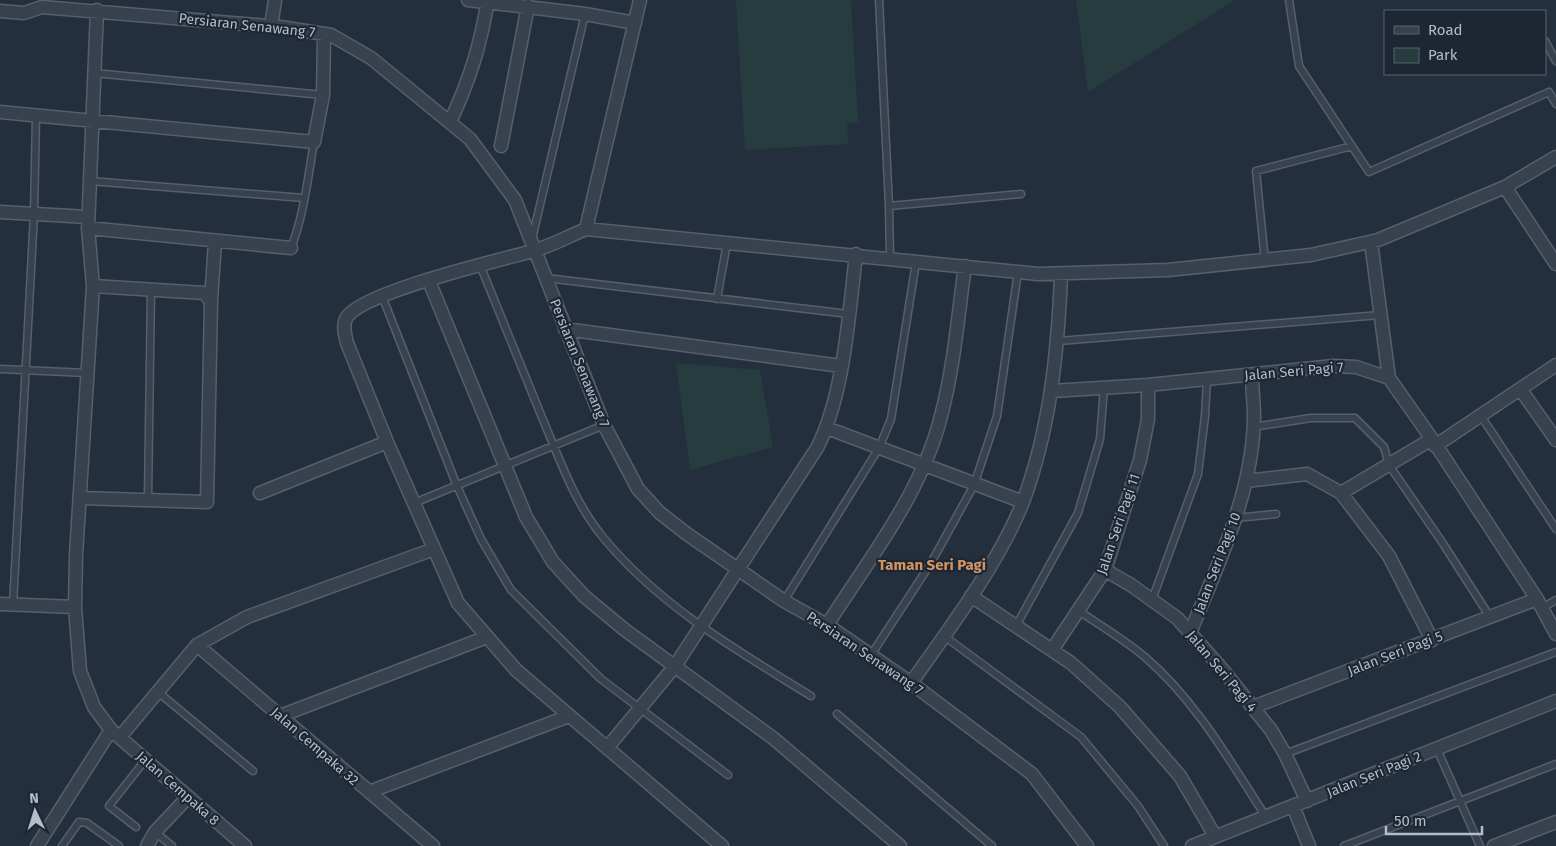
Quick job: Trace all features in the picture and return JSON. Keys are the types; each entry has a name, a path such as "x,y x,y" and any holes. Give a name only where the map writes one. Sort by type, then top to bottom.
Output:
{"street":[{"path":"24,13 25,0"},
{"path":"271,26 275,0"},
{"path":"468,0 528,6 634,23"},
{"path":"586,229 640,0"},
{"path":"450,122 468,84 482,38 488,1"},
{"path":"0,10 24,13 37,4"},
{"name":"Persiaran Senawang 7","path":"37,4 271,26 331,35 371,58 470,139 515,200 604,426 638,489 660,513 738,569 784,600 827,625 911,683 1032,774 1087,846"},
{"path":"501,146 528,6"},
{"name":"Jalan Cempaka 8","path":"97,10 88,223 92,286 75,607 80,671 94,706 115,734 245,846"},
{"path":"0,112 314,142 323,95 324,34"},
{"path":"722,846 516,670 458,603 387,442 347,343 344,327 346,318 353,310 382,296 586,229 1062,275 1168,270 1265,261 1311,255 1371,242 1505,187 1556,158"},
{"path":"1505,187 1556,264"},
{"path":"0,212 34,214 215,241 291,248"},
{"path":"80,498 148,498 207,502 211,301 215,241"},
{"path":"1371,242 1389,378 1434,442 1539,603 1556,634"},
{"path":"607,748 675,666 699,626 817,448 827,428 840,366 856,254"},
{"path":"827,625 913,490 923,465 941,417 952,362 965,266"},
{"path":"911,683 971,596 1022,502 1052,391 1059,341 1062,275"},
{"path":"429,281 526,517 553,562 584,596 625,630 773,738 900,846"},
{"path":"92,286 204,293 211,301"},
{"path":"565,329 840,366"},
{"path":"1341,493 1481,416 1556,365"},
{"name":"Jalan Seri Pagi 7","path":"1052,391 1148,385 1333,366 1356,367 1389,378"},
{"name":"Jalan Seri Pagi 10","path":"1190,633 1227,545 1246,481 1253,427 1252,375"},
{"name":"Jalan Seri Pagi 11","path":"1052,650 1105,570 1140,460 1148,419 1148,385"},
{"path":"1521,390 1556,440"},
{"path":"827,428 1022,502"},
{"path":"260,493 387,442"},
{"path":"1246,481 1307,474 1341,493 1389,556 1432,640"},
{"path":"37,846 115,734 158,692 197,645 247,617 434,549"},
{"name":"Jalan Seri Pagi 4","path":"1105,570 1177,618 1254,707 1285,754 1307,801"},
{"path":"971,596 1071,663 1126,714 1180,776 1215,836"},
{"name":"Jalan Seri Pagi 5","path":"1254,707 1432,640 1490,616 1539,603"},
{"path":"0,604 75,607"},
{"path":"280,716 487,637"},
{"name":"Jalan Cempaka 32","path":"197,645 433,846"},
{"name":"Jalan Seri Pagi 2","path":"1192,846 1556,701"},
{"path":"369,792 569,716"},
{"path":"146,846 155,832 188,797"},
{"path":"1293,806 1309,846"},
{"path":"1494,846 1556,822"}],"lane":[{"path":"879,0 890,258"},
{"path":"1289,0 1299,66 1369,172 1553,91 1556,104"},
{"path":"534,245 585,14"},
{"path":"1546,43 1556,61"},
{"path":"94,73 323,95"},
{"path":"14,605 34,214 36,115"},
{"path":"291,248 304,198 314,142"},
{"path":"1265,261 1256,171 1352,146"},
{"path":"90,181 304,198"},
{"path":"889,206 1021,194"},
{"path":"717,299 727,243"},
{"path":"784,600 879,448 891,419 916,260"},
{"path":"479,264 554,446 576,494 601,535 633,570 699,626 811,696"},
{"path":"871,655 931,563 974,485 997,416 1018,272"},
{"path":"546,278 848,314"},
{"path":"148,498 151,289"},
{"path":"382,296 456,486 481,539 511,590 601,679 728,775"},
{"path":"1059,341 1380,315"},
{"path":"0,369 87,372"},
{"path":"1152,600 1198,474 1207,379"},
{"path":"1016,626 1078,513 1100,439 1104,387"},
{"path":"1481,416 1556,530"},
{"path":"1253,427 1311,418 1355,418 1384,447 1389,465 1490,616"},
{"path":"414,503 604,426"},
{"path":"1235,518 1276,514"},
{"path":"1539,603 1556,600"},
{"path":"1079,611 1144,656 1174,686 1216,738 1266,817"},
{"path":"944,636 1081,737 1138,806 1164,846"},
{"path":"1285,754 1556,652"},
{"path":"158,692 253,771"},
{"path":"837,714 992,846"},
{"path":"1436,749 1480,846"},
{"path":"136,827 109,806 146,759"},
{"path":"1344,846 1556,764"},
{"path":"62,846 79,822 87,823 119,846"},
{"path":"155,832 172,846"}],"green space":[{"path":"736,0 851,0 858,122 847,123 848,144 745,150"},
{"path":"1076,0 1235,0 1088,92"},
{"path":"676,363 760,370 773,447 690,470"}],"district":[{"name":"Taman Seri Pagi","path":"932,565"}]}
